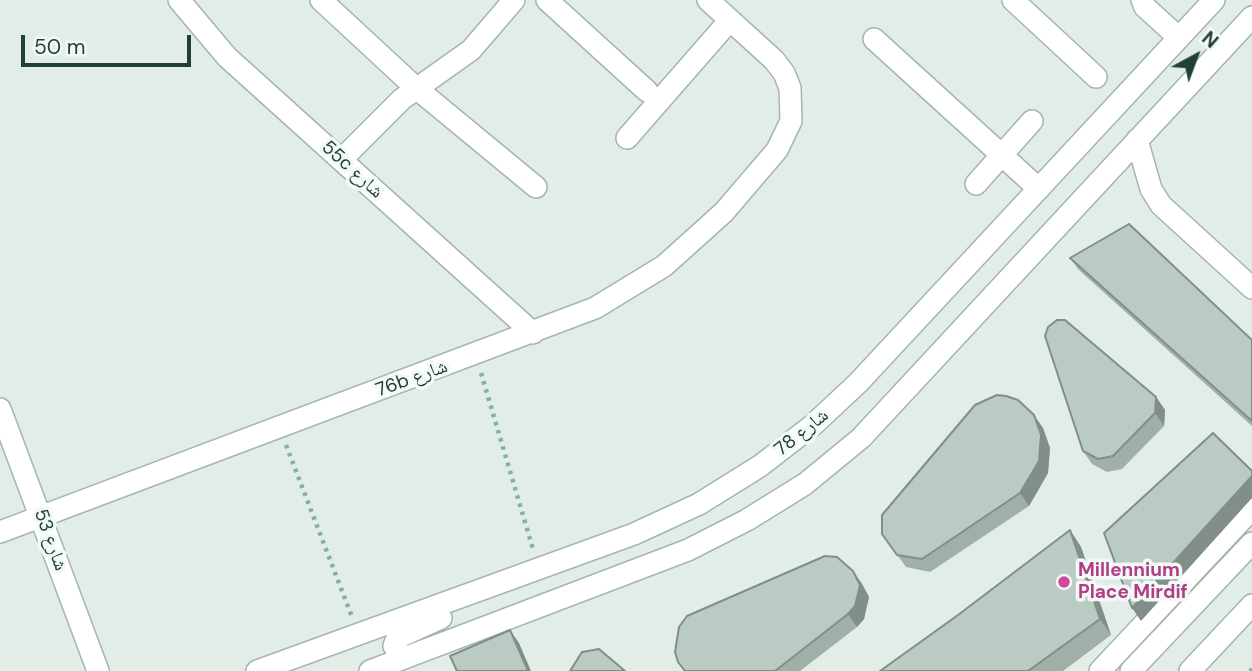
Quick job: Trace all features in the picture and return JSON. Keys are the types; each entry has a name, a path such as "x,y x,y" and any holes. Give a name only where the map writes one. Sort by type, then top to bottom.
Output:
{"street":[{"name":"55c شارع","path":"179,0 226,57 533,333"},
{"path":"321,0 415,88 536,187"},
{"path":"341,160 415,88 462,57 514,0"},
{"path":"547,0 647,91"},
{"name":"76b شارع","path":"0,532 595,309 664,266 724,212 777,150 791,121 790,88 774,60 708,0"},
{"path":"1013,0 1096,77"},
{"path":"1142,0 1145,7 1179,38"},
{"name":"شارع 78","path":"259,671 667,520 730,486 789,444 858,383 1214,0"},
{"path":"370,671 688,550 747,520 805,484 862,438 1252,17"},
{"path":"627,138 730,20"},
{"path":"874,39 1039,189"},
{"path":"976,184 1032,121"},
{"path":"1137,140 1151,189 1161,205 1252,288"},
{"name":"شارع 53","path":"0,409 98,671"},
{"path":"1100,671 1252,509"},
{"path":"1131,671 1252,543"},
{"path":"403,658 394,646 403,633 513,589 539,568"},
{"path":"1190,671 1252,605"}],"path":[{"path":"476,355 539,568"},
{"path":"279,428 358,633"}],"building":[{"path":"1129,224 1252,340 1252,421 1070,258"},
{"path":"1057,320 1065,320 1156,397 1155,413 1113,456 1098,459 1083,451 1045,336 1048,327"},
{"path":"997,395 1018,400 1034,415 1041,435 1039,461 1020,493 922,559 897,555 882,534 882,515 975,405"},
{"path":"1213,433 1252,471 1252,476 1132,608 1104,533"},
{"name":"Millennium Place Mirdif","path":"1070,530 1100,619 1028,671 880,671 958,615"},
{"path":"825,556 837,557 853,571 860,585 855,606 775,671 685,671 678,662 675,652 679,627 687,616"},
{"path":"510,630 528,671 457,671 450,656"},
{"path":"599,649 625,671 570,671 582,652"}],"place":[{"name":"Millennium Place Mirdif","path":"1064,582"}]}
